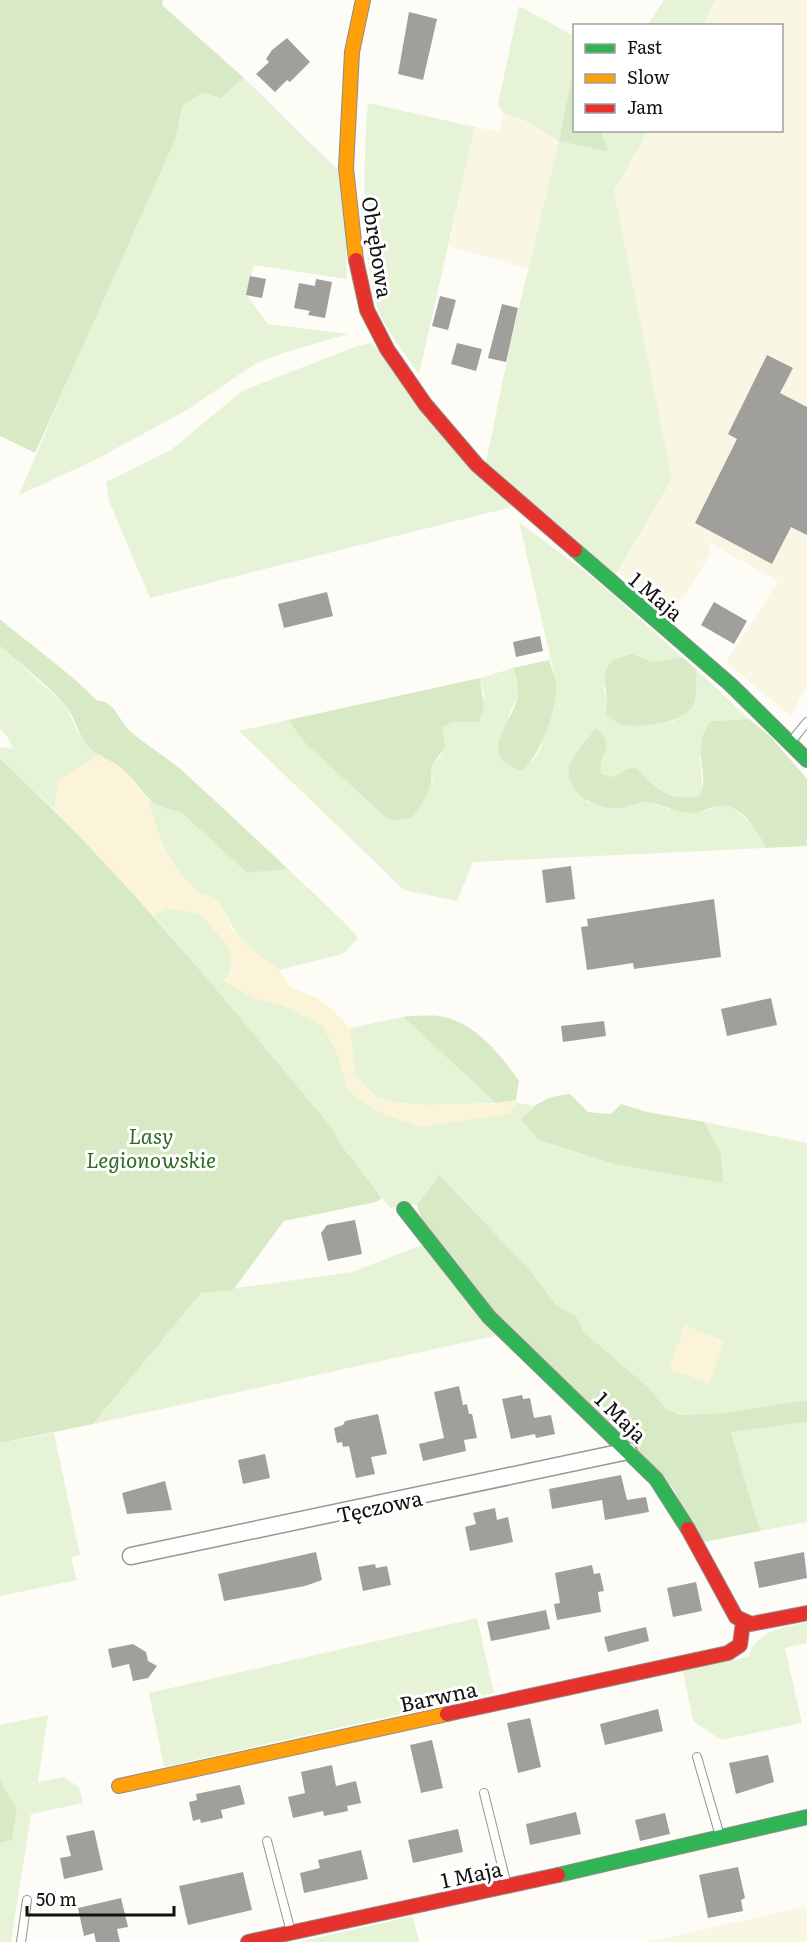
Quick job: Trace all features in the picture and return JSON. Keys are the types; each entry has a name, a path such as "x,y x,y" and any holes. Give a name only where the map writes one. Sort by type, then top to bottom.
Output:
{"street":[{"name":"Obrębowa","path":"363,0 352,52 346,168 358,274 367,310 387,349 425,404 477,465"},
{"name":"1 Maja","path":"477,465 731,685 807,760"},
{"name":"1 Maja","path":"404,1209 489,1317 656,1479 675,1505 727,1604 742,1622"},
{"name":"Tęczowa","path":"131,1556 628,1451"},
{"path":"742,1622 751,1624 807,1613"},
{"name":"Barwna","path":"119,1786 728,1653 736,1650 743,1640 742,1622"},
{"name":"1 Maja","path":"248,1942 507,1887 807,1817"}],"lane":[{"path":"790,743 807,722"},
{"path":"698,1757 720,1836"},
{"path":"483,1792 507,1887"},
{"path":"267,1841 291,1933"},
{"path":"21,1942 27,1900"}],"shaded area":[{"path":"715,0 807,0 807,685 791,716 726,662 778,581 708,542 711,553 692,584 673,609 664,613 617,571 672,479 614,190 647,132 783,132 783,24 703,24"},
{"path":"504,114 524,120 559,141 528,269 449,246 475,127 499,132"},
{"path":"807,1906 807,1942 646,1942 701,1930"}],"green space":[{"path":"0,0 163,0 162,5 244,78 220,98 203,92 183,105 175,140 35,453 0,436"},
{"path":"664,0 715,0 703,24 649,24"},
{"path":"519,6 573,35 573,70 559,141 524,120 504,114 498,104"},
{"path":"573,70 573,132 601,132 608,152 559,141"},
{"path":"244,78 344,176 347,279 254,265 246,295 268,324 348,334 280,354 255,364 185,411 93,461 19,495 105,292 175,140 183,105 203,91 220,97"},
{"path":"368,103 475,127 419,374 387,328 373,292 366,240 365,210"},
{"path":"601,132 647,132 614,191 672,479 615,575 486,462 511,341 559,141 607,152"},
{"path":"372,343 512,507 150,598 109,501 106,482 171,450 242,391 357,346"},
{"path":"519,522 596,580 682,657 653,662 632,654 621,656 604,688 608,706 606,713 672,722 684,711 691,699 696,669 749,719 711,721 700,759 703,789 700,795 689,797 672,796 658,788 637,768 613,777 602,774 599,767 607,741 586,742 577,753 588,802 620,808 630,803 648,802 668,809 705,811 722,805 733,808 756,828 766,848 473,862 457,901 404,890 239,731 288,720 305,743 384,816 433,780 431,767 442,754 442,728 452,722 479,722 484,694 480,678 513,668 519,693 508,717 531,763 540,750 548,726 556,682"},
{"path":"0,619 73,678 96,700 103,701 113,708 131,732 179,768 288,869 247,873 181,812 159,806 146,796 121,768 91,749 71,714 58,697 0,646"},
{"path":"0,646 66,706 79,734 99,755 74,770 63,781 54,809 0,759 0,747 13,749 7,736 0,729"},
{"path":"632,654 653,662 682,657 696,669 695,699 687,713 670,721 638,726 619,723 606,713 606,669 619,658"},
{"path":"549,660 556,683 551,718 536,754 522,771 507,764 500,756 498,746 518,692 513,668"},
{"path":"480,678 484,707 479,722 452,722 442,728 445,747 431,767 431,782 427,794 411,818 394,821 384,816 305,743 288,720"},
{"path":"749,719 770,736 807,779 807,846 766,848 747,819 730,807 720,806 690,813 646,802 610,808 590,802 575,789 570,781 571,762 595,728 602,734 607,745 601,761 602,774 613,777 627,769 637,768 658,788 672,796 700,795 703,787 702,742 711,721"},
{"name":"Lasy Legionowskie","path":"0,759 89,846 172,938 333,1129 341,1145 382,1198 376,1202 284,1221 233,1290 201,1293 93,1424 0,1443"},
{"path":"147,799 170,810 181,812 247,873 288,869 358,938 343,954 279,970 259,955 236,932 219,900 197,891 178,873 165,850"},
{"path":"165,908 199,913 221,936 231,953 232,962 224,981 254,998 282,1005 322,1025 337,1052 349,1092 380,1112 509,1114 518,1103 533,1106 521,1120 539,1140 614,1164 722,1182 721,1153 704,1122 807,1143 807,1400 723,1413 679,1415 665,1408 650,1389 584,1332 576,1316 557,1306 527,1267 439,1176 417,1205 402,1203 391,1209 341,1145 333,1129 154,916"},
{"path":"439,1016 452,1019 475,1032 495,1050 519,1081 516,1100 496,1103 403,1017"},
{"path":"403,1017 496,1103 427,1105 396,1103 377,1098 355,1075 350,1028"},
{"path":"570,1094 588,1112 611,1114 621,1104 647,1112 704,1122 721,1153 723,1183 614,1164 539,1140 521,1120 542,1101"},
{"path":"439,1175 527,1267 557,1306 576,1316 584,1332 650,1389 665,1408 680,1415 723,1413 807,1400 807,1422 731,1432 760,1531 699,1543 673,1488 491,1315 425,1232 417,1205"},
{"path":"422,1245 499,1335 93,1424 201,1293 352,1272"},
{"path":"807,1422 807,1522 760,1531 731,1432"},
{"path":"54,1433 80,1555 71,1558 77,1580 0,1596 0,1443"},
{"path":"477,1618 494,1693 164,1767 149,1693"},
{"path":"807,1622 807,1643 785,1648 802,1723 721,1740 693,1721 683,1671 748,1657 752,1648 764,1636"},
{"path":"48,1715 38,1782 64,1777 79,1787 83,1803 31,1814 11,1942 0,1942 0,1843 12,1840 17,1809 0,1780 0,1725"},
{"path":"0,1780 17,1809 12,1840 0,1843"},
{"path":"413,1916 419,1942 299,1942"}],"sand":[{"path":"99,755 119,766 133,779 147,799 164,849 196,891 219,900 231,928 256,953 279,970 290,987 317,998 331,1008 350,1028 355,1075 377,1098 396,1103 427,1105 491,1104 516,1100 518,1103 509,1114 417,1127 380,1112 349,1092 337,1052 322,1025 282,1005 254,998 223,981 230,972 232,963 230,954 220,937 199,913 165,908 154,916 54,809 58,780"},
{"path":"685,1325 725,1341 709,1384 669,1368"}],"building":[{"path":"409,12 437,19 423,80 398,74"},
{"path":"287,38 310,62 290,82 287,80 275,92 256,74 269,62 266,59 272,50"},
{"path":"250,276 266,279 262,298 246,295"},
{"path":"316,279 332,282 325,318 308,315 310,311 294,308 299,283 315,286"},
{"path":"440,296 456,300 448,330 432,326"},
{"path":"502,304 518,308 506,362 488,358"},
{"path":"457,343 482,349 476,371 451,364"},
{"path":"767,355 793,368 780,393 807,407 807,535 791,527 772,564 695,523 737,439 728,434"},
{"path":"327,592 333,616 284,628 278,604"},
{"path":"714,602 747,621 734,644 701,625"},
{"path":"540,636 543,651 516,657 513,642"},
{"path":"571,866 575,899 546,903 542,870"},
{"path":"714,899 721,957 634,969 633,963 587,970 581,927 588,926 587,919"},
{"path":"771,998 777,1025 727,1036 721,1009"},
{"path":"604,1021 606,1036 563,1042 561,1026"},
{"path":"355,1220 362,1254 328,1261 321,1233 327,1225"},
{"path":"459,1386 463,1405 467,1404 469,1414 472,1414 477,1438 464,1440 466,1451 423,1461 419,1444 444,1438 434,1392"},
{"path":"522,1395 523,1399 530,1398 534,1418 551,1415 555,1434 536,1438 535,1434 511,1439 502,1399"},
{"path":"378,1414 387,1454 371,1457 375,1474 356,1478 349,1446 343,1447 342,1442 337,1443 334,1428 343,1425 345,1421"},
{"path":"265,1454 270,1478 243,1484 238,1460"},
{"path":"621,1475 627,1500 646,1497 649,1512 605,1520 602,1500 552,1509 549,1489"},
{"path":"165,1481 172,1510 127,1514 122,1493"},
{"path":"495,1508 497,1520 508,1517 513,1542 470,1551 465,1527 476,1524 473,1513"},
{"path":"316,1552 322,1580 305,1586 224,1601 218,1574"},
{"path":"804,1552 807,1578 759,1588 754,1562"},
{"path":"375,1564 376,1568 387,1566 391,1585 363,1591 358,1567"},
{"path":"592,1565 594,1574 600,1573 604,1591 598,1592 601,1612 557,1620 554,1604 560,1603 555,1573"},
{"path":"696,1582 702,1611 673,1617 667,1588"},
{"path":"546,1610 550,1629 491,1641 487,1622"},
{"path":"646,1627 649,1641 608,1652 604,1637"},
{"path":"133,1644 146,1652 148,1661 157,1666 148,1678 133,1681 129,1664 112,1668 108,1649"},
{"path":"658,1709 663,1731 605,1745 600,1724"},
{"path":"530,1718 541,1767 518,1773 507,1723"},
{"path":"432,1740 443,1788 421,1793 410,1745"},
{"path":"768,1755 774,1782 736,1794 729,1763"},
{"path":"332,1765 336,1786 356,1781 361,1803 347,1806 348,1811 324,1816 323,1811 293,1818 288,1797 305,1793 301,1772"},
{"path":"240,1785 245,1804 221,1810 223,1818 201,1823 200,1819 193,1821 189,1802 197,1800 196,1794"},
{"path":"576,1812 581,1834 530,1845 526,1824"},
{"path":"665,1813 670,1834 640,1841 635,1820"},
{"path":"458,1829 463,1852 413,1863 408,1840"},
{"path":"94,1830 103,1870 64,1879 60,1858 71,1856 66,1836"},
{"path":"361,1850 368,1879 304,1893 300,1873 320,1868 318,1860"},
{"path":"738,1867 745,1898 741,1900 743,1911 708,1918 699,1875"},
{"path":"243,1872 252,1910 188,1925 179,1886"},
{"path":"121,1898 128,1927 117,1929 120,1942 96,1942 94,1933 84,1936 78,1908"}],"traffic: fast":[{"path":"575,550 731,685 807,760"},
{"path":"404,1209 489,1317 656,1479 688,1529"},
{"path":"558,1875 807,1817"}],"traffic: slow":[{"path":"356,260 346,168 352,52 363,0"},
{"path":"119,1786 447,1714"}],"traffic: jam":[{"path":"356,260 367,310 387,349 425,404 477,465 575,550"},
{"path":"688,1529 736,1617 751,1624 807,1613"},
{"path":"447,1714 728,1653 740,1645 743,1622"},
{"path":"248,1942 558,1875"}]}
